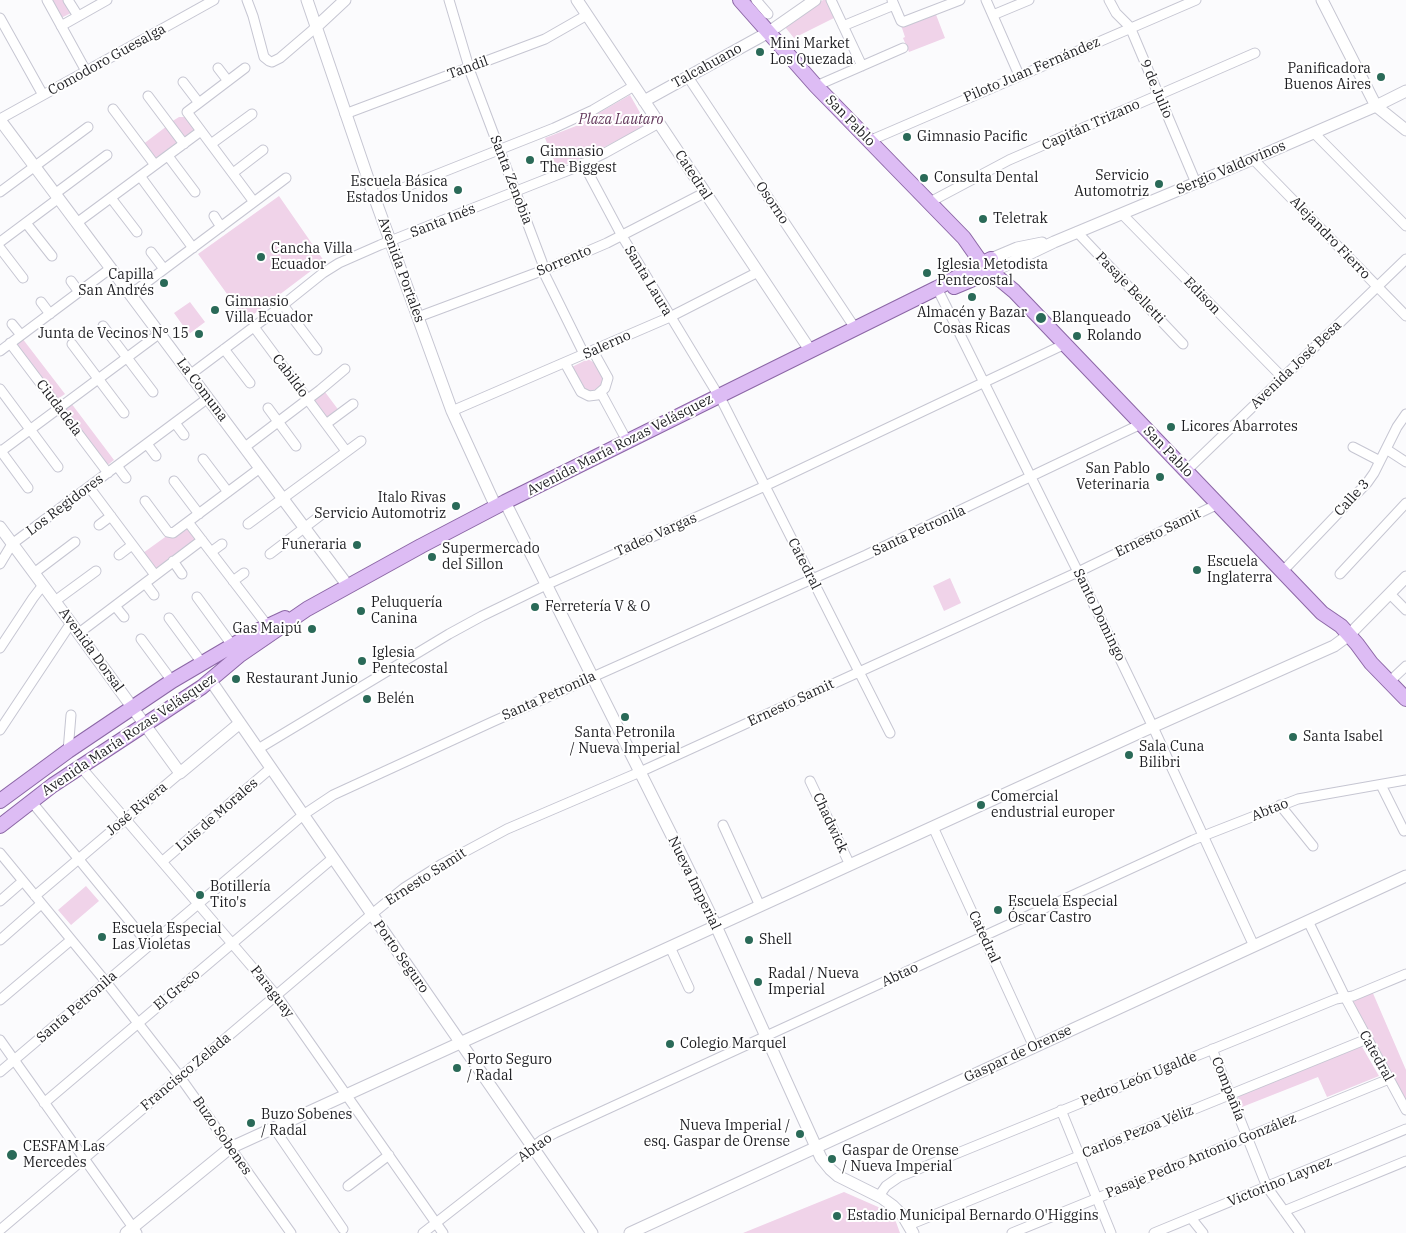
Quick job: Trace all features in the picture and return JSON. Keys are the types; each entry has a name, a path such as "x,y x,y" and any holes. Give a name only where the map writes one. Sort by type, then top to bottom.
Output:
{"main road":[{"name":"San Pablo","path":"740,0 752,4 769,32 816,86 930,202 1282,572 1322,613 1341,626 1346,638 1406,700"},
{"name":"Avenida María Rozas Velásquez","path":"0,826 80,766 211,681 240,655 307,609 501,505 626,441 936,288 991,266"},
{"name":"Avenida María Rozas Velásquez","path":"0,801 68,751 172,681 267,625 307,609"}],"street":[{"path":"47,0 86,71"},
{"path":"68,0 78,16"},
{"path":"61,26 107,0"},
{"name":"Comodoro Guesalga","path":"0,120 198,4 214,0"},
{"path":"246,0 253,16 264,57 269,61 276,60 346,0"},
{"name":"Avenida Portales","path":"306,0 390,242 452,411 501,505"},
{"name":"Santa Zenobia","path":"449,0 470,68 544,270 589,352 608,378 606,386 601,393"},
{"name":"Catedral","path":"577,0 810,350"},
{"name":"Talcahuano","path":"644,101 769,32 816,0"},
{"path":"831,0 862,66"},
{"path":"843,26 893,3 901,22 903,22 960,0"},
{"path":"986,0 1019,75"},
{"path":"993,15 1029,0"},
{"name":"9 de Julio","path":"1109,0 1116,13 1130,27 1196,183"},
{"name":"Piloto Juan Fernández","path":"869,141 1194,0"},
{"path":"1322,0 1376,106 1406,130"},
{"name":"San Pablo","path":"752,4 768,14"},
{"name":"Tandil","path":"345,114 545,39 587,15"},
{"path":"0,18 43,96"},
{"path":"816,86 903,48"},
{"name":"Capitán Trizano","path":"930,202 1004,163 1255,53"},
{"path":"218,68 228,81"},
{"path":"245,68 187,112 254,202"},
{"name":"Osorno","path":"688,77 855,328"},
{"path":"182,82 199,103"},
{"path":"375,199 573,120 634,86"},
{"name":"Sergio Valdovinos","path":"991,266 1054,242 1253,159 1376,106 1406,90"},
{"path":"148,96 184,144"},
{"path":"113,110 156,165"},
{"path":"211,144 252,114"},
{"name":"La Comuna","path":"0,120 348,586"},
{"name":"Santa Inés","path":"191,374 323,273 339,263 583,164 659,123"},
{"path":"0,192 88,127"},
{"path":"78,222 201,131"},
{"path":"1314,133 1406,226"},
{"path":"233,173 263,150"},
{"path":"0,242 26,223 107,155"},
{"path":"168,156 195,192"},
{"name":"Alejandro Fierro","path":"1253,159 1406,316"},
{"name":"Santa Laura","path":"583,164 622,236 719,395"},
{"path":"140,176 193,248"},
{"path":"131,294 286,178"},
{"name":"Sorrento","path":"418,317 544,270 622,236 704,193"},
{"path":"111,198 137,232"},
{"name":"Edison","path":"1122,214 1283,378"},
{"path":"214,216 221,226"},
{"path":"26,223 52,256"},
{"name":"Pasaje Belletti","path":"1077,232 1183,344"},
{"path":"0,248 23,278"},
{"path":"151,252 164,270"},
{"name":"Avenida José Besa","path":"1186,471 1406,260"},
{"path":"0,351 111,268"},
{"name":"Salerno","path":"452,411 670,317 758,272"},
{"path":"71,281 78,292"},
{"name":"Santo Domingo","path":"936,288 1153,727 1254,946"},
{"path":"41,302 50,314"},
{"path":"283,305 317,350"},
{"path":"12,324 21,335"},
{"path":"103,326 154,392"},
{"name":"Cabildo","path":"254,327 346,451"},
{"path":"28,488 0,451 160,333"},
{"name":"Ciudadela","path":"10,343 108,473"},
{"path":"72,344 124,413"},
{"name":"Tadeo Vargas","path":"258,749 449,634 546,585 765,486 1065,344"},
{"path":"224,349 250,383"},
{"path":"565,363 581,392 592,396 601,393 626,441"},
{"path":"245,447 308,400 345,369"},
{"path":"0,389 58,467"},
{"name":"Catedral","path":"719,395 890,733"},
{"name":"Los Regidores","path":"12,544 208,398"},
{"path":"326,424 353,404"},
{"path":"268,408 296,446"},
{"name":"Calle 3","path":"1282,572 1367,483 1406,414"},
{"path":"175,422 184,435"},
{"name":"Santa Petronila","path":"0,1072 303,815 341,791 812,580 1031,478 1141,424"},
{"path":"248,524 361,440"},
{"path":"147,444 156,456"},
{"path":"1353,447 1380,461"},
{"path":"1386,450 1406,462"},
{"path":"203,459 228,492"},
{"name":"Los Regidores","path":"117,466 126,478"},
{"path":"145,501 168,532 173,533 260,468"},
{"path":"174,481 199,514"},
{"path":"89,487 155,575"},
{"path":"1340,574 1406,503"},
{"name":"Ernesto Samit","path":"372,914 410,884 476,844 640,772 1078,572 1218,504"},
{"name":"Nueva Imperial","path":"501,505 546,585 593,677 716,926 816,1148 833,1173 879,1196 897,1209 911,1229"},
{"path":"270,554 321,515"},
{"path":"98,525 111,516"},
{"path":"188,522 267,625"},
{"name":"Avenida Dorsal","path":"0,528 71,622 180,773"},
{"path":"79,633 202,540"},
{"path":"34,573 75,542"},
{"path":"0,564 12,544"},
{"path":"211,552 222,544"},
{"path":"119,555 132,545"},
{"path":"173,562 182,574"},
{"path":"55,601 96,571"},
{"path":"233,582 244,573"},
{"path":"0,1040 132,1231 230,1148 1153,727 1320,653 1346,638 1406,577"},
{"path":"145,583 154,595"},
{"path":"0,648 43,585"},
{"path":"1390,594 1406,610"},
{"path":"197,597 232,646"},
{"path":"115,606 124,617"},
{"path":"169,618 202,663"},
{"path":"0,730 71,622"},
{"path":"140,639 172,681"},
{"path":"1389,682 1406,666"},
{"name":"Porto Seguro","path":"211,681 592,1233"},
{"name":"Avenida María Rozas Velásquez","path":"68,751 71,715"},
{"name":"José Rivera","path":"35,896 240,722"},
{"name":"Paraguay","path":"80,766 277,996 443,1233"},
{"name":"Luis de Morales","path":"163,861 271,768"},
{"name":"Abtao","path":"423,1233 542,1140 555,1133 1203,836 1280,805 1310,796 1406,780"},
{"name":"Chadwick","path":"810,781 850,865"},
{"path":"1382,785 1404,831"},
{"path":"31,801 149,945"},
{"path":"1280,805 1313,846"},
{"path":"723,825 760,906"},
{"name":"Catedral","path":"933,827 1034,1047"},
{"name":"Buzo Sobenes","path":"0,854 106,982 180,1077 290,1233"},
{"name":"El Greco","path":"44,1103 333,858"},
{"name":"Gaspar de Orense","path":"630,1233 1406,876"},
{"path":"0,901 23,882"},
{"path":"0,940 41,904"},
{"name":"Francisco Zelada","path":"0,1230 372,914"},
{"name":"Catedral","path":"1308,921 1345,997 1406,1110"},
{"path":"0,1000 71,940"},
{"path":"670,947 689,988"},
{"name":"Pedro León Ugalde","path":"879,1196 886,1186 899,1177 1336,999 1353,996 1406,974"},
{"name":"Carlos Pezoa Véliz","path":"911,1229 1080,1156 1367,1039"},
{"name":"Compañía","path":"1212,1049 1267,1187 1300,1233"},
{"name":"Pasaje Pedro Antonio González","path":"1012,1233 1389,1079"},
{"path":"1061,1110 1111,1233"},
{"path":"274,1128 342,1230"},
{"name":"Victorino Laynez","path":"1154,1233 1406,1130"},
{"path":"348,1186 389,1155"},
{"path":"1284,1211 1406,1161"},
{"path":"1191,1218 1202,1233"}],"green space":[{"path":"51,0 66,0 73,12 61,18"},
{"path":"823,0 827,0 834,18 794,38 785,27"},
{"path":"935,12 945,38 909,52 903,38 905,37 901,25"},
{"name":"Plaza Lautaro","path":"630,95 647,125 591,154 557,168 545,138 576,126"},
{"path":"179,117 188,117 196,128 183,138 171,122"},
{"path":"167,126 179,141 153,160 142,145"},
{"name":"Cancha Villa Ecuador","path":"279,196 324,261 246,320 198,254"},
{"path":"190,302 205,322 189,334 174,313"},
{"path":"22,338 65,394 56,400 13,345"},
{"path":"588,359 596,364 602,374 602,385 591,392 582,388 572,367"},
{"path":"325,392 340,412 327,422 312,401"},
{"path":"71,403 114,460 105,467 62,409"},
{"path":"189,529 198,538 155,569 143,553 168,535 171,538 175,534"},
{"path":"950,578 961,603 944,611 933,586"},
{"path":"86,886 99,901 71,925 58,910"},
{"path":"1372,991 1406,1070 1406,1102 1351,1001"},
{"path":"1361,1045 1379,1076 1327,1097 1318,1077 1242,1107 1237,1095"},
{"name":"Estadio Municipal Bernardo O'Higgins","path":"844,1192 885,1210 896,1222 900,1233 743,1233"}],"place":[{"name":"Mini Market Los Quezada","path":"760,52"},
{"name":"Panificadora Buenos Aires","path":"1381,77"},
{"name":"Gimnasio Pacific","path":"907,137"},
{"name":"Gimnasio The Biggest","path":"530,160"},
{"name":"Consulta Dental","path":"924,178"},
{"name":"Servicio Automotriz","path":"1159,184"},
{"name":"Escuela Básica Estados Unidos","path":"458,190"},
{"name":"Teletrak","path":"983,219"},
{"name":"Cancha Villa Ecuador","path":"261,257"},
{"name":"Iglesia Metodista Pentecostal","path":"927,273"},
{"name":"Capilla San Andrés","path":"164,283"},
{"name":"Almacén y Bazar Cosas Ricas","path":"972,297"},
{"name":"Gimnasio Villa Ecuador","path":"215,310"},
{"name":"Blanqueado","path":"1041,318"},
{"name":"Junta de Vecinos N° 15","path":"199,334"},
{"name":"Rolando","path":"1077,336"},
{"name":"Licores Abarrotes","path":"1171,427"},
{"name":"San Pablo Veterinaria","path":"1160,477"},
{"name":"Italo Rivas Servicio Automotriz","path":"456,506"},
{"name":"Funeraria","path":"357,545"},
{"name":"Supermercado del Sillon","path":"432,557"},
{"name":"Escuela Inglaterra","path":"1197,570"},
{"name":"Ferretería V & O","path":"535,607"},
{"name":"Peluquería Canina","path":"361,611"},
{"name":"Gas Maipú","path":"312,629"},
{"name":"Iglesia Pentecostal","path":"362,661"},
{"name":"Restaurant Junio","path":"236,679"},
{"name":"Belén","path":"367,699"},
{"name":"Santa Petronila / Nueva Imperial","path":"625,717"},
{"name":"Santa Isabel","path":"1293,737"},
{"name":"Sala Cuna Bilibri","path":"1129,755"},
{"name":"Comercial endustrial europer","path":"981,805"},
{"name":"Botillería Tito's","path":"200,895"},
{"name":"Escuela Especial Óscar Castro","path":"998,910"},
{"name":"Escuela Especial Las Violetas","path":"102,937"},
{"name":"Shell","path":"749,940"},
{"name":"Radal / Nueva Imperial","path":"758,982"},
{"name":"Colegio Marquel","path":"670,1044"},
{"name":"Porto Seguro / Radal","path":"457,1068"},
{"name":"Buzo Sobenes / Radal","path":"251,1123"},
{"name":"Nueva Imperial / esq. Gaspar de Orense","path":"800,1134"},
{"name":"CESFAM Las Mercedes","path":"12,1155"},
{"name":"Gaspar de Orense / Nueva Imperial","path":"832,1159"},
{"name":"Estadio Municipal Bernardo O'Higgins","path":"837,1216"}]}
